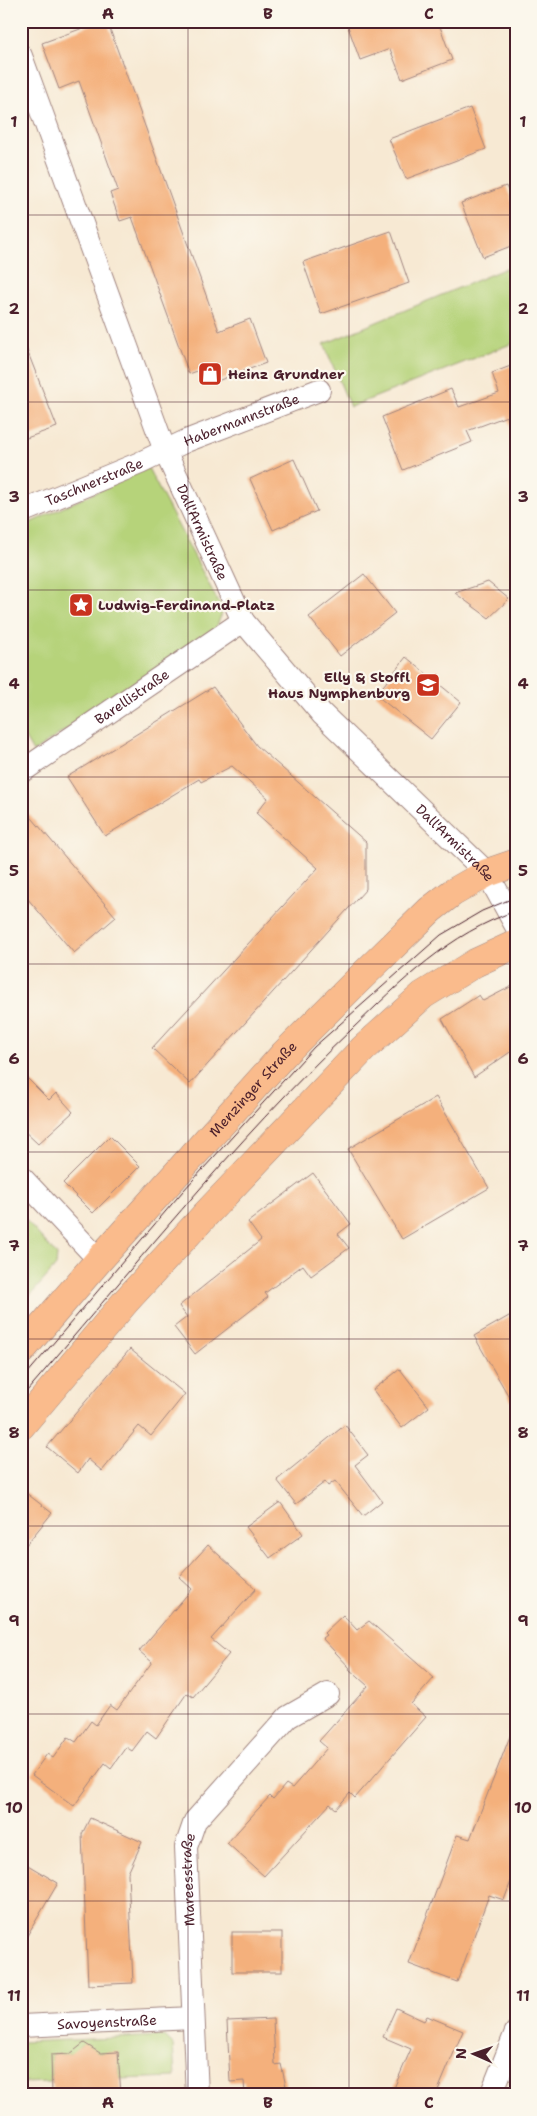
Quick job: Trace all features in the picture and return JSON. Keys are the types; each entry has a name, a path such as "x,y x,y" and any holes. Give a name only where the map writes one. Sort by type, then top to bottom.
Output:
{"main road":[{"name":"Menzinger Straße","path":"21,1351 284,1054 350,988 430,910 452,893 487,873 516,863"},
{"path":"21,1426 126,1301 207,1213 363,1050 423,996 475,963 516,944"}],"street":[{"name":"Dall'Armistraße","path":"21,56 26,81 164,451 242,621 322,714 487,873 516,926"},
{"name":"Habermannstraße","path":"164,451 319,390"},
{"name":"Taschnerstraße","path":"21,512 164,451"},
{"name":"Barellistraße","path":"24,763 242,621"},
{"path":"21,1177 100,1260"},
{"name":"Mareesstraße","path":"197,2095 186,1847 195,1821 288,1717 328,1694"},
{"name":"Savoyenstraße","path":"21,2026 193,2018"},
{"path":"491,2095 516,2032"}],"green space":[{"path":"516,264 516,342 350,407 324,344"},
{"path":"148,468 223,611 216,628 33,752 21,731 21,527"},
{"path":"21,1215 57,1255 56,1266 21,1306"},
{"path":"164,2036 173,2045 175,2077 120,2079 118,2053 94,2053 86,2045 81,2045 75,2054 51,2055 51,2082 21,2083 21,2042"}],"building":[{"path":"102,21 107,21 219,331 250,319 266,363 209,384 203,369 189,374 132,217 120,221 110,193 118,190 79,81 59,89 42,43"},
{"path":"346,21 438,21 452,60 402,79 390,49 360,60"},
{"path":"470,108 486,149 406,179 389,139"},
{"path":"506,186 516,211 516,244 483,257 461,203"},
{"path":"391,231 409,283 321,314 303,262"},
{"path":"21,340 23,340 57,427 21,440"},
{"path":"516,364 516,432 512,432 507,416 467,431 472,442 403,470 382,417 451,389 459,407 499,393 492,373"},
{"path":"294,459 317,511 273,530 250,479"},
{"path":"364,574 395,613 340,656 309,617"},
{"path":"488,582 509,599 489,618 455,593"},
{"path":"406,657 461,702 431,739 376,695"},
{"path":"213,687 257,746 366,842 366,889 190,1084 152,1048 318,868 256,813 268,798 232,766 201,782 199,779 105,836 67,777"},
{"path":"21,805 116,917 74,953 21,891"},
{"path":"516,984 516,1048 474,1077 442,1019 479,995 483,1001"},
{"path":"21,1072 49,1100 56,1093 73,1112 38,1144 21,1128"},
{"path":"436,1097 489,1188 402,1239 348,1149"},
{"path":"110,1136 140,1166 93,1213 63,1183"},
{"path":"313,1173 351,1224 338,1234 349,1248 311,1276 303,1265 265,1293 268,1297 195,1354 174,1327 187,1317 179,1306 261,1240 248,1222"},
{"path":"516,1312 516,1409 474,1336"},
{"path":"130,1349 185,1394 151,1436 139,1426 102,1471 88,1459 78,1473 47,1447"},
{"path":"400,1369 429,1407 402,1428 373,1390"},
{"path":"345,1425 368,1455 355,1465 382,1501 363,1516 335,1481 328,1486 325,1482 296,1504 277,1480"},
{"path":"21,1489 52,1513 21,1551"},
{"path":"280,1502 303,1534 270,1558 246,1527"},
{"path":"208,1545 256,1589 211,1639 229,1654 193,1697 187,1693 156,1738 147,1731 132,1751 126,1747 111,1768 105,1763 74,1806 32,1775 47,1754 53,1758 68,1737 76,1742 91,1721 96,1725 110,1705 117,1710 152,1662 139,1651 192,1589 179,1577"},
{"path":"343,1615 357,1630 369,1621 434,1678 411,1704 426,1717 355,1798 350,1793 336,1809 330,1804 264,1876 227,1843 270,1796 273,1799 286,1784 292,1788 327,1748 319,1741 368,1686 349,1669 322,1638 326,1635 324,1633"},
{"path":"514,1726 516,1726 516,1868 504,1900 489,1895 457,1982 409,1964 457,1835 470,1839"},
{"path":"90,1818 142,1842 128,1873 133,1983 88,1985 82,1834"},
{"path":"21,1861 58,1883 21,1946"},
{"path":"232,1932 282,1932 282,1972 232,1972"},
{"path":"396,2008 424,2021 427,2016 463,2031 436,2095 391,2095 411,2049 383,2037"},
{"path":"273,2019 275,2065 281,2064 288,2095 245,2095 244,2081 230,2082 227,2021"},
{"path":"84,2043 100,2053 118,2052 121,2095 52,2095 51,2055 70,2054"}],"tram line":[{"path":"21,1381 183,1191 314,1047 441,935 482,911 516,897"},
{"path":"21,1398 182,1209 308,1072 389,994 427,961 469,932 492,920 516,911"}],"place":[{"name":"Heinz Grundner","path":"210,374"},
{"name":"Ludwig-Ferdinand-Platz","path":"81,605"},
{"name":"Elly & Stoffl Haus Nymphenburg","path":"428,685"}]}
